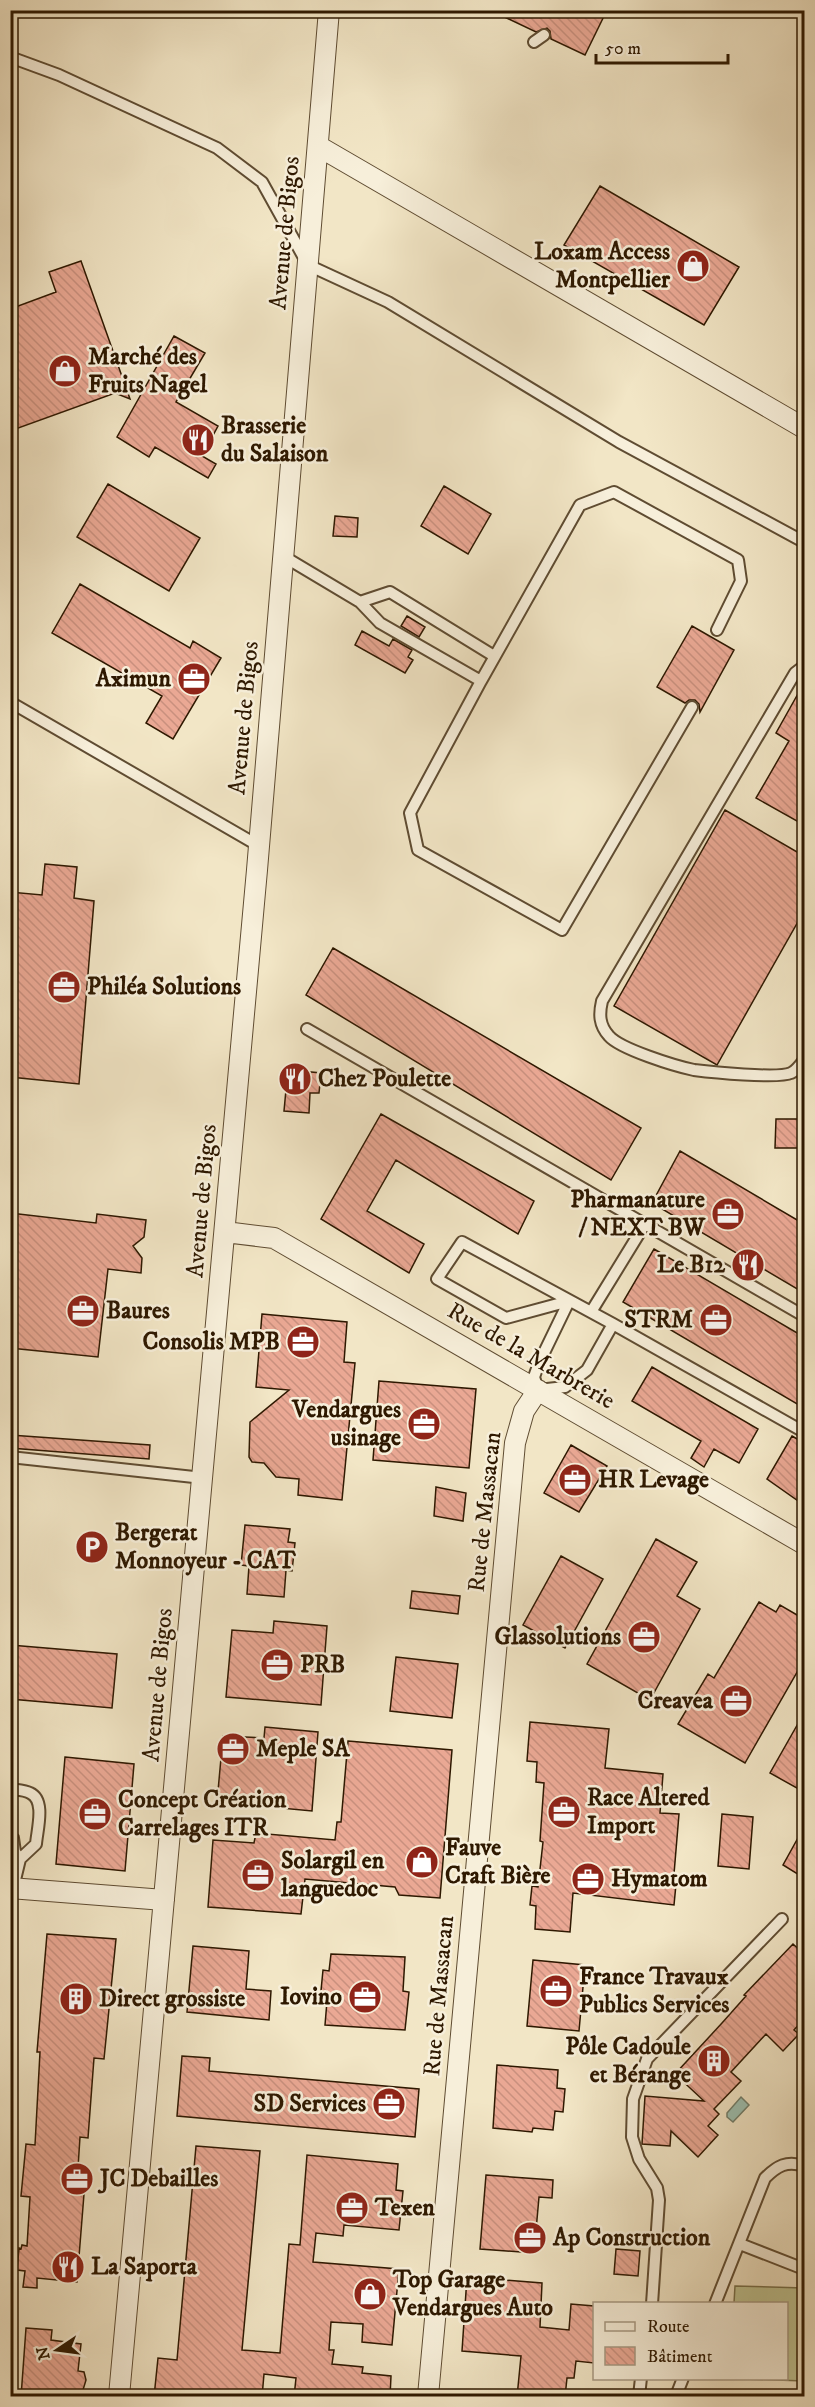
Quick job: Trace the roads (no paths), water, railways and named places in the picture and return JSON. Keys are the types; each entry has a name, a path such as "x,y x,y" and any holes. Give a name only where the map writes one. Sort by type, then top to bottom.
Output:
{"street":[{"name":"Avenue de Bigos","path":"119,2397 259,846 329,10"},
{"path":"318,146 804,428"},
{"name":"Rue de la Marbrerie","path":"225,1232 274,1238 804,1544"},
{"name":"Rue de Massacan","path":"428,2397 515,1443 524,1411 538,1390"},
{"path":"12,1888 164,1900"}],"lane":[{"path":"534,42 544,35"},
{"path":"10,57 59,75 217,148 262,182 308,265 388,302 619,442 804,542"},
{"path":"692,707 562,930 418,850 410,813 580,505 614,492 738,560 741,581 717,630"},
{"path":"283,556 360,602 380,623 481,681"},
{"path":"360,602 390,592 495,656"},
{"path":"804,666 795,673 718,802 602,1001 600,1013 602,1026 610,1037 622,1046 693,1070 774,1076 791,1073 804,1060"},
{"path":"10,702 259,846"},
{"path":"307,1029 804,1316"},
{"path":"591,1312 645,1224"},
{"path":"569,1301 506,1318 437,1279 462,1242 613,1324 804,1432"},
{"path":"569,1301 534,1377 538,1390 565,1387 587,1370 613,1324"},
{"path":"10,1457 203,1478"},
{"path":"10,1789 31,1793 37,1798 39,1806 36,1844 20,1859 12,1888"},
{"path":"13,1838 15,1851 20,1859"},
{"path":"652,2302 659,2200 657,2188 639,2159 632,2137 633,2099 647,2059 782,1919"},
{"path":"716,2302 765,2178 778,2166 797,2164 804,2166"},
{"path":"740,2244 804,2269"},
{"path":"639,2397 641,2380"},
{"path":"676,2397 683,2380"}],"place":[{"name":"Loxam Access Montpellier","path":"693,266"},
{"name":"Marché des Fruits Nagel","path":"65,371"},
{"name":"Brasserie du Salaison","path":"198,440"},
{"name":"Aximun","path":"194,679"},
{"name":"Philéa Solutions","path":"64,987"},
{"name":"Chez Poulette","path":"295,1079"},
{"name":"Pharmanature / NEXT BW","path":"728,1214"},
{"name":"Le B12","path":"748,1265"},
{"name":"Baures","path":"83,1311"},
{"name":"STRM","path":"716,1320"},
{"name":"Consolis MPB","path":"303,1342"},
{"name":"Vendargues usinage","path":"424,1424"},
{"name":"HR Levage","path":"575,1480"},
{"name":"Bergerat Monnoyeur - CAT","path":"92,1547"},
{"name":"Glassolutions","path":"644,1637"},
{"name":"PRB","path":"277,1665"},
{"name":"Creavea","path":"736,1701"},
{"name":"Meple SA","path":"233,1749"},
{"name":"Race Altered Import","path":"564,1812"},
{"name":"Concept Création Carrelages ITR","path":"95,1814"},
{"name":"Fauve Craft Bière","path":"422,1862"},
{"name":"Solargil en languedoc","path":"258,1875"},
{"name":"Hymatom","path":"588,1879"},
{"name":"France Travaux Publics Services","path":"556,1991"},
{"name":"Iovino","path":"365,1997"},
{"name":"Direct grossiste","path":"76,1999"},
{"name":"Pôle Cadoule et Bérange","path":"714,2061"},
{"name":"SD Services","path":"389,2104"},
{"name":"JC Debailles","path":"77,2179"},
{"name":"Texen","path":"352,2208"},
{"name":"Ap Construction","path":"530,2238"},
{"name":"La Saporta","path":"68,2267"},
{"name":"Top Garage Vendargues Auto","path":"370,2294"}]}
